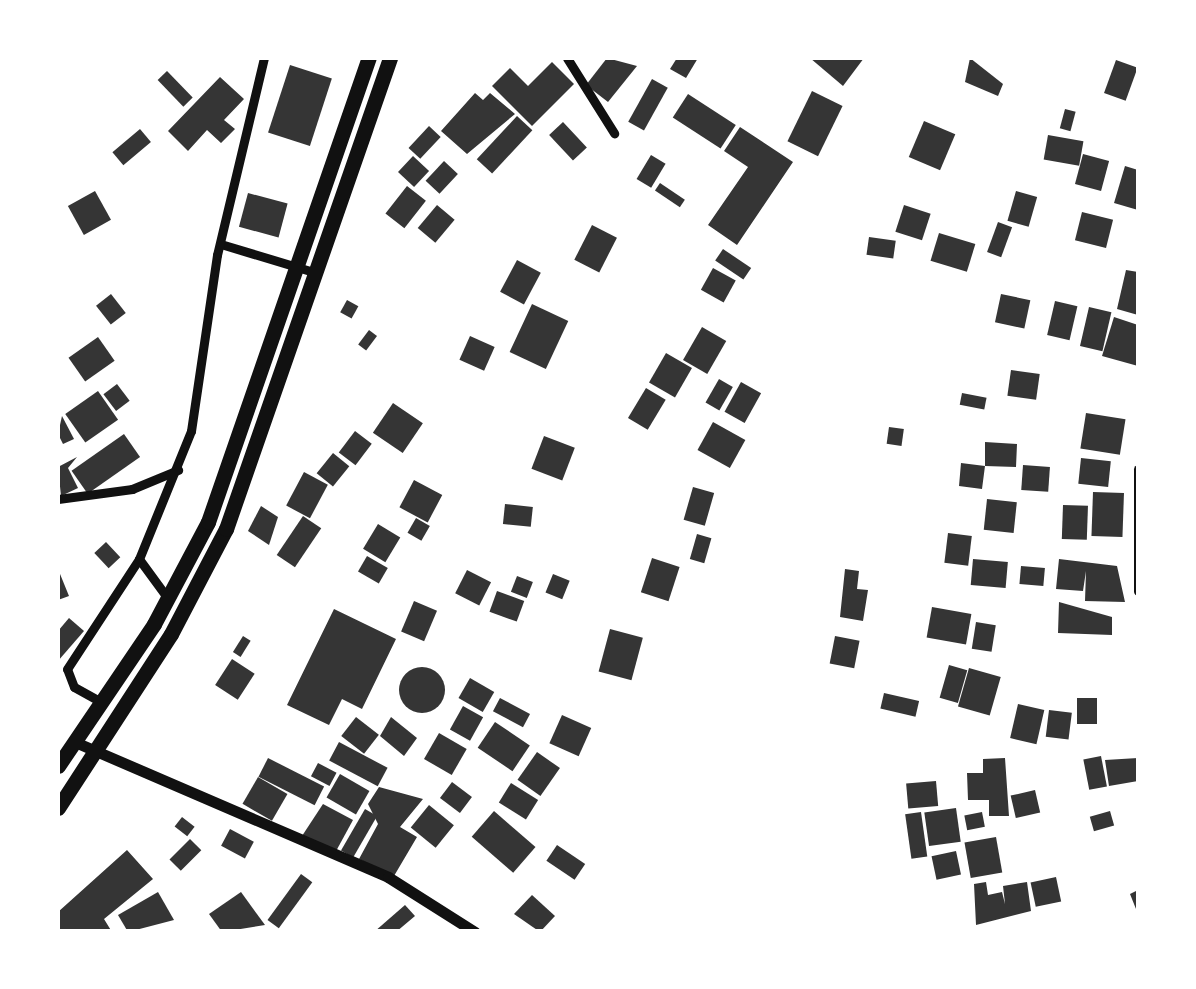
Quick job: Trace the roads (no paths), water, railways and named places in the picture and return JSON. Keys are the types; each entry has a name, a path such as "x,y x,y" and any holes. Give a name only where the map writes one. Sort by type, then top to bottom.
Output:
{"highway":[{"path":"58,766 104,703 169,600 208,522 369,58"},
{"path":"58,808 210,566 318,273 390,58"}],"street":[{"path":"104,703 70,683 66,669 138,559 178,470 202,391 224,244 264,58"},
{"path":"567,58 614,134"},
{"path":"224,244 318,273"},
{"path":"1138,468 1138,591"},
{"path":"58,498 132,489 178,470"},
{"path":"138,559 169,600"},
{"path":"75,742 388,877 475,932"}]}
